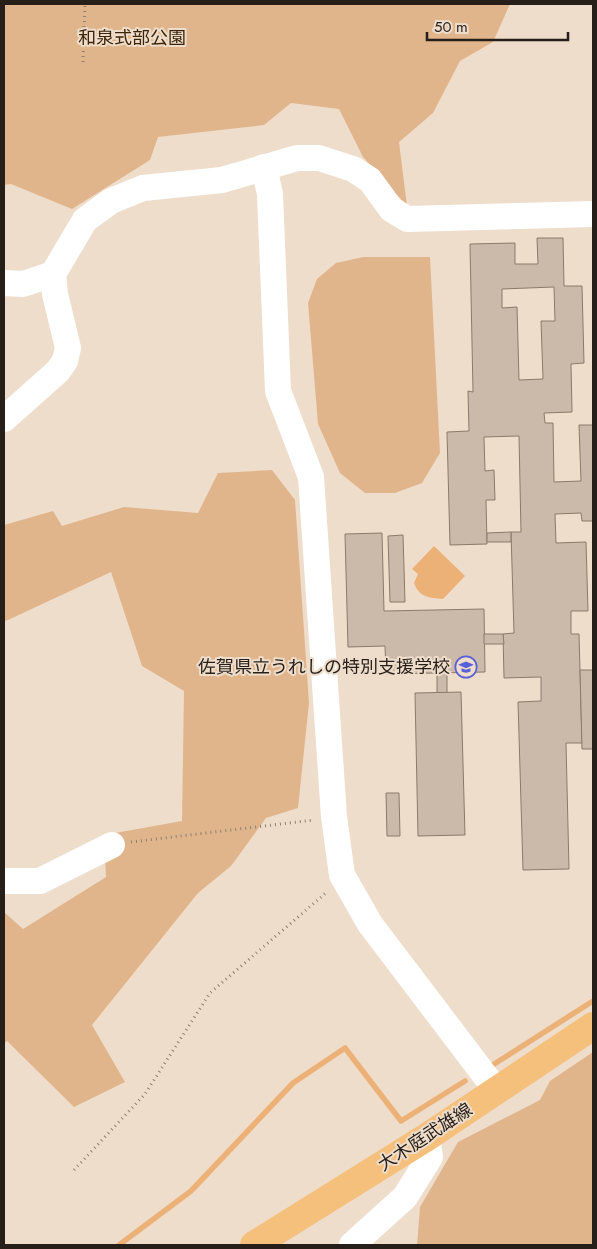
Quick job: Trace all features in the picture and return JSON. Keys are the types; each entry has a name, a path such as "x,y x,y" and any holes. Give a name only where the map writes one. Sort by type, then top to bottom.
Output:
{"main road":[{"name":"大木庭武雄線","path":"254,1245 427,1137 593,1026"}],"street":[{"path":"4,419 58,371 66,361 68,348 55,294 53,274 85,220 111,201 143,188 222,180 297,158 319,158 353,169 370,180 391,210 407,219 593,214"},
{"path":"264,167 270,194 278,391 311,477 334,817 342,875 370,924 496,1090"},
{"path":"4,283 23,284 53,274"},
{"path":"4,881 40,881 112,845"},
{"path":"352,1245 405,1197 430,1157 427,1137"}],"path":[{"path":"83,62 85,4"},
{"path":"112,845 334,817"},
{"path":"74,1170 145,1094 210,993 320,899 342,875"}],"green space":[{"name":"和泉式部公園","path":"4,4 510,4 493,42 460,61 433,113 399,142 407,206 363,157 339,109 291,103 264,125 158,137 150,160 72,209 11,184 4,185"},
{"path":"363,257 430,257 440,453 422,483 395,493 365,493 340,473 318,424 308,303 317,279 336,263"},
{"path":"272,470 295,500 309,703 298,808 266,818 231,866 198,893 92,1025 125,1082 74,1107 7,1041 4,1043 4,912 23,929 106,877 104,835 182,821 184,691 142,666 111,572 4,621 4,525 53,511 62,526 124,507 198,513 218,473"},
{"path":"593,1052 593,1245 417,1245 420,1207 458,1142 540,1100 550,1081"}],"shaded area":[{"path":"434,546 465,576 443,599 425,596 416,588 414,583 418,574 412,569"}],"building":[{"path":"537,238 563,238 564,286 582,286 584,363 571,364 572,412 544,413 545,423 553,423 554,482 581,481 579,425 593,425 593,521 582,521 581,513 555,514 556,543 586,542 588,611 571,611 571,634 579,634 582,743 566,743 569,869 523,870 518,702 541,701 541,677 504,678 503,634 514,633 511,532 521,532 519,436 484,437 485,471 494,470 495,500 486,500 487,544 450,545 447,432 469,431 468,391 473,392 470,244 515,243 515,264 538,264","holes":["554,287 555,321 541,321 543,379 519,380 517,307 502,308 502,289"]},
{"path":"511,532 511,542 487,542 487,533"},
{"path":"382,533 384,611 484,609 485,672 386,674 385,646 348,647 345,534"},
{"path":"403,535 405,602 390,602 388,536"},
{"path":"484,634 503,634 504,644 484,644"},
{"path":"580,670 593,670 593,749 582,749"},
{"path":"437,673 447,673 447,693 437,693"},
{"path":"461,692 465,835 418,836 415,693"},
{"path":"386,793 399,793 400,836 387,836"}],"waterway":[{"path":"491,1066 593,1001"},
{"path":"119,1245 191,1191 293,1083 345,1048 401,1121 465,1081"}],"place":[{"name":"佐賀県立うれしの特別支援学校","path":"466,667"}]}
